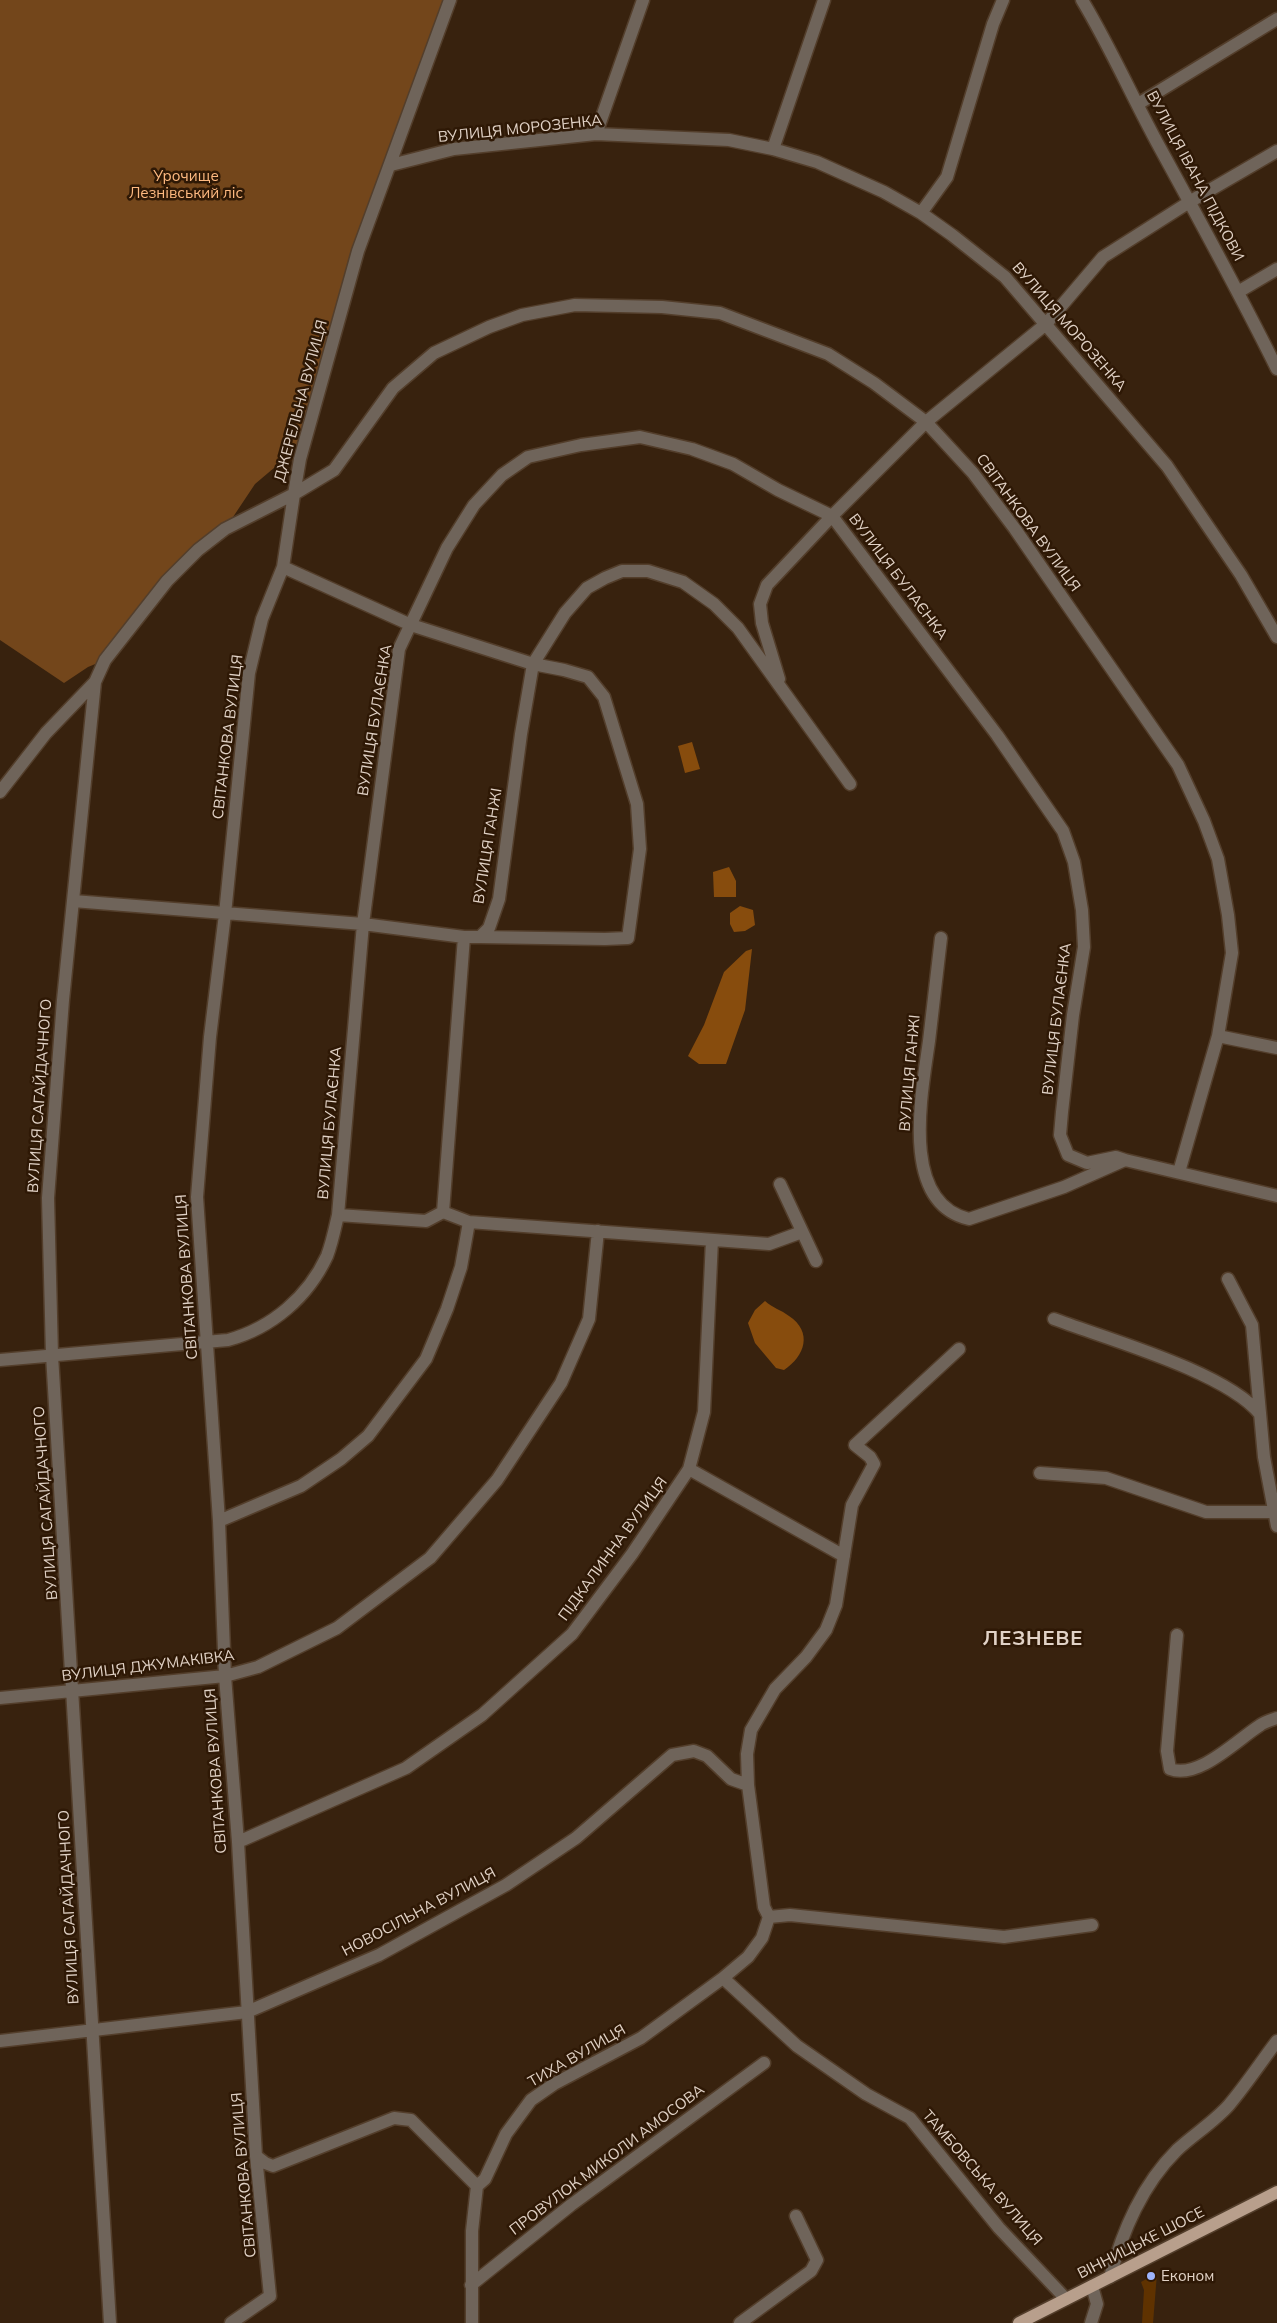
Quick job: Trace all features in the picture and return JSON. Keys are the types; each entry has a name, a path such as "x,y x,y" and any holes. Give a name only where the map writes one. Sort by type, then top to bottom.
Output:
{"main road":[{"name":"ВІННИЦЬКЕ ШОСЕ","path":"1019,2323 1277,2192"}],"street":[{"name":"ДЖЕРЕЛЬНА ВУЛИЦЯ","path":"0,792 46,734 95,682 105,660 166,581 198,550 224,529 294,494 300,459 358,251 450,0"},
{"path":"596,134 643,0"},
{"path":"773,149 824,0"},
{"path":"921,213 947,177 992,24 1003,0"},
{"name":"ВУЛИЦЯ ІВАНА ПІДКОВИ","path":"1085,1 1277,369"},
{"path":"1138,104 1277,19"},
{"name":"ВУЛИЦЯ МОРОЗЕНКА","path":"391,165 454,149 596,134 729,140 773,149 817,162 858,179 921,213 1006,277 1087,369 1167,466 1241,575 1277,637"},
{"path":"781,689 762,624 760,604 767,585 832,516 926,422 1046,324 1103,257 1191,201 1277,151"},
{"path":"1238,292 1277,269"},
{"name":"СВІТАНКОВА ВУЛИЦЯ","path":"231,2323 270,2296 256,2156 238,1842 225,1676 219,1521 208,1342 197,1197 210,1037 225,914 249,673 262,619 282,567 294,494 334,470 393,388 434,353 489,327 522,315 575,305 662,307 720,313 828,354 874,383 926,422 973,473 1015,528 1181,773 1204,821 1218,859 1228,915 1232,953 1218,1036 1179,1172"},
{"name":"ВУЛИЦЯ БУЛАЄНКА","path":"0,1360 208,1342 247,1335 282,1314 298,1300 327,1256 338,1215 363,924 399,649 447,548 474,505 502,475 528,457 581,445 640,438 692,449 733,464 778,490 832,516 997,735 1063,832 1074,862 1082,910 1084,947 1073,1015 1060,1136 1068,1155 1087,1163 1116,1157 1277,1196"},
{"path":"73,901 363,924 464,937 628,938 640,849 638,804 604,697 588,677 533,664 411,625 282,567"},
{"name":"ВУЛИЦЯ ГАНЖІ","path":"480,937 489,928 499,899 521,734 533,664 565,613 587,588 622,571 648,571 684,582 714,604 738,628 850,784"},
{"name":"ВУЛИЦЯ САГАЙДАЧНОГО","path":"95,682 73,901 48,1198 52,1355 74,1691 110,2323"},
{"path":"443,1212 464,937"},
{"name":"ВУЛИЦЯ ГАНЖІ","path":"941,938 919,1127 922,1161 937,1200 958,1217 969,1219 1064,1187 1125,1160"},
{"path":"1218,1036 1277,1048"},
{"path":"780,1184 816,1261"},
{"path":"338,1215 426,1221 443,1212 469,1222 769,1244 802,1232"},
{"path":"219,1521 301,1486 341,1460 368,1436 426,1359 447,1309 461,1267 469,1222"},
{"name":"ВУЛИЦЯ ДЖУМАКІВКА","path":"0,1698 225,1676 258,1667 337,1628 430,1558 497,1480 560,1383 588,1318 598,1231"},
{"name":"ПІДКАЛИННА ВУЛИЦЯ","path":"238,1842 349,1795 406,1768 482,1715 572,1634 632,1554 689,1469 704,1412 712,1240"},
{"path":"1228,1279 1252,1325 1264,1457 1276,1512 1277,1526"},
{"path":"1054,1319 1182,1366 1231,1391 1252,1404 1260,1414"},
{"path":"959,1349 856,1445 870,1457 874,1464 852,1505 836,1605 826,1630 806,1658 775,1689 752,1730 747,1754 748,1785 764,1907 769,1917 790,1914 1004,1937 1092,1925"},
{"path":"689,1469 844,1556"},
{"path":"1040,1473 1106,1478 1206,1512 1276,1512"},
{"path":"1177,1635 1167,1751 1170,1769 1180,1773 1195,1768 1215,1758 1260,1725 1277,1718"},
{"name":"НОВОСІЛЬНА ВУЛИЦЯ","path":"0,2041 247,2012 379,1955 506,1885 576,1838 672,1755 694,1751 707,1756 731,1779 748,1785"},
{"name":"ТИХА ВУЛИЦЯ","path":"477,2186 485,2179 492,2167 506,2134 531,2100 554,2084 641,2038 723,1978 748,1957 758,1945 769,1917"},
{"name":"ТАМБОВСЬКА ВУЛИЦЯ","path":"723,1978 798,2046 866,2094 910,2118 1000,2228 1066,2299"},
{"path":"1110,2277 1132,2215 1143,2191 1177,2150 1228,2107 1277,2041"},
{"name":"ПРОВУЛОК МИКОЛИ АМОСОВА","path":"471,2285 571,2205 764,2063"},
{"path":"256,2156 273,2166 394,2118 411,2120 477,2186 472,2231 472,2323"},
{"path":"740,2323 811,2271 817,2260 796,2216"},
{"path":"1091,2323 1097,2304 1092,2286"}],"shaded area":[{"path":"692,742 700,769 685,773 678,746"},
{"path":"729,867 736,881 736,897 714,897 713,872"},
{"path":"740,906 753,910 755,925 745,931 734,932 730,924 730,913"},
{"path":"752,949 745,1010 726,1064 699,1064 688,1056 704,1025 724,972 746,951"},
{"path":"765,1301 797,1322 804,1336 801,1351 797,1358 784,1370 776,1368 755,1343 748,1323 755,1310"},
{"path":"1157,2273 1153,2323 1142,2323 1144,2290 1141,2282"}],"green space":[{"name":"Урочище Лезнівський ліс","path":"0,0 450,0 391,165 300,459 281,462 255,484 225,529 198,550 105,660 88,667 64,683 0,640"}],"place":[{"name":"Економ","path":"1151,2276"}],"district":[{"name":"ЛЕЗНЕВЕ","path":"1033,1639"}]}
